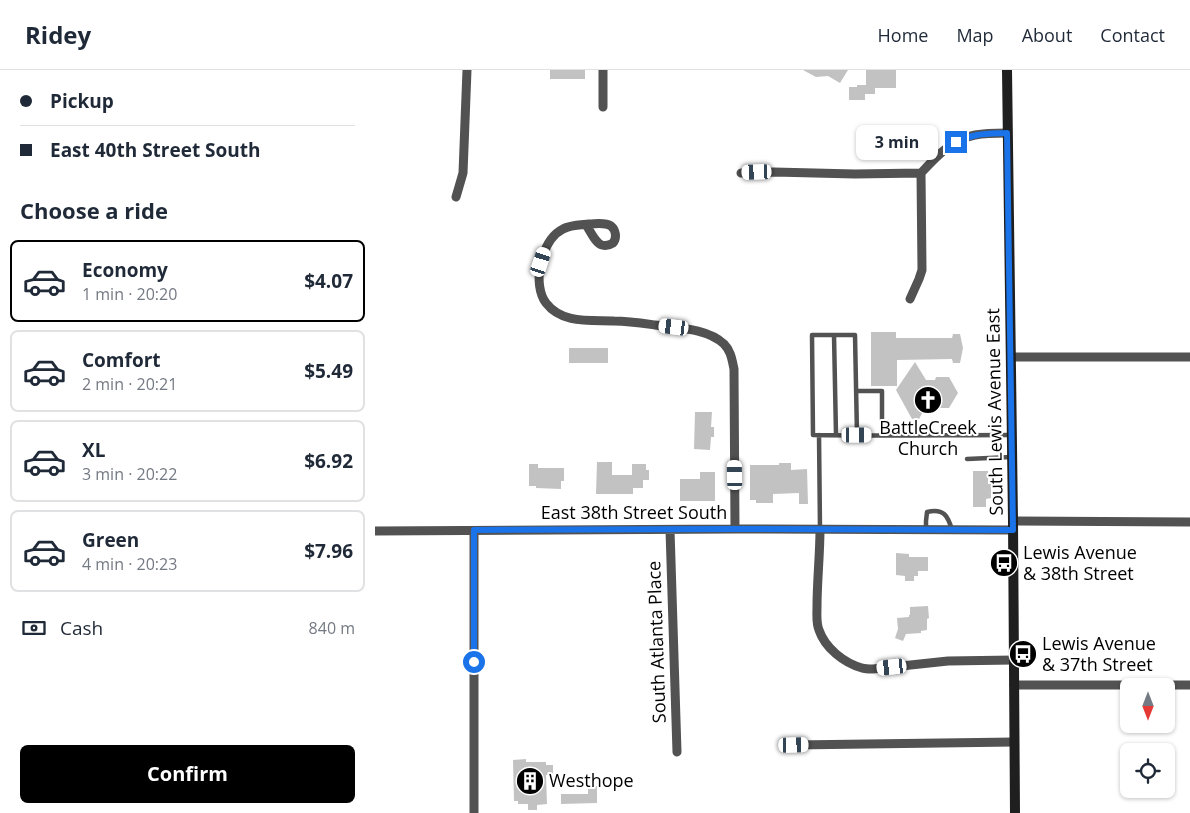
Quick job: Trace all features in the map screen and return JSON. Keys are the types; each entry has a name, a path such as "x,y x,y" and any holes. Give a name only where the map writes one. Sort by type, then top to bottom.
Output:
{"main road":[{"name":"South Lewis Avenue East","path":"1007,70 1015,813"}],"street":[{"path":"456,198 463,173 467,70"},
{"path":"603,70 603,107"},
{"path":"741,173 921,173 948,147 965,137 976,134 1007,133"},
{"path":"910,299 922,270 921,173"},
{"path":"586,224 563,228 555,234 546,246 539,273 541,291 545,302 554,312 570,319 623,321 699,331 715,338 728,349 734,369 735,529"},
{"path":"1011,357 1190,357"},
{"name":"East 38th Street South","path":"375,531 952,530 1013,525 1190,522"},
{"path":"474,530 474,813"},
{"name":"South Atlanta Place","path":"670,530 677,752"},
{"path":"821,530 817,618 819,631 835,654 862,668 873,669 948,661 1014,660"},
{"path":"1014,685 1190,685"},
{"path":"794,745 1014,742"}],"lane":[{"path":"857,435 855,335 812,335 813,435 819,435 836,435 857,435 1012,435"},
{"path":"834,335 836,435"},
{"path":"856,391 882,391 883,435"},
{"path":"819,435 821,530"},
{"path":"967,458 1012,458"},
{"path":"927,530 927,512 935,510 944,513 949,519 952,530"}],"building":[{"path":"550,70 585,70 585,79 550,79"},
{"path":"803,70 848,70 840,83 828,76 816,77"},
{"path":"866,70 896,70 896,88 875,88 875,94 865,94 865,100 849,100 849,87 866,85"},
{"path":"871,332 896,332 896,338 952,338 953,334 960,334 963,348 960,363 953,363 952,359 897,360 897,386 871,386"},
{"path":"569,348 608,348 608,363 569,363"},
{"name":"BattleCreek Church","path":"915,362 926,380 935,380 936,377 949,377 958,393 949,408 926,406 919,419 912,419 896,390"},
{"path":"695,412 712,412 711,427 714,427 714,437 711,437 710,450 694,449"},
{"path":"597,462 612,462 612,475 632,475 632,464 646,464 646,470 649,470 649,480 643,480 643,488 633,488 633,494 596,494"},
{"path":"779,463 791,463 791,470 807,469 808,504 799,504 799,493 773,494 773,503 756,503 756,500 750,500 750,465 779,465"},
{"path":"529,464 538,464 538,468 564,468 564,481 561,481 561,489 529,486"},
{"path":"973,471 988,471 988,484 991,484 991,498 986,499 986,507 973,507"},
{"path":"700,472 715,472 715,501 680,501 680,479 700,479"},
{"path":"896,553 909,554 909,557 928,557 928,571 918,571 918,576 914,576 914,581 905,581 905,576 896,575"},
{"path":"928,606 927,630 921,631 921,633 906,634 903,641 895,638 898,629 897,618 909,617 910,607"},
{"name":"Westhope","path":"526,759 526,762 546,762 546,765 553,765 553,775 546,775 547,804 537,805 537,810 528,810 528,804 518,804 518,801 514,801 513,760"},
{"path":"588,786 597,786 597,803 561,804 561,794 588,794"}],"place":[{"name":"BattleCreek Church","path":"928,400"},
{"name":"Lewis Avenue & 38th Street","path":"1004,563"},
{"name":"Lewis Avenue & 37th Street","path":"1023,654"},
{"name":"Westhope","path":"530,781"}],"route":[{"path":"474,662 474,530 1013,530 1007,133 976,134 956,142"}]}
